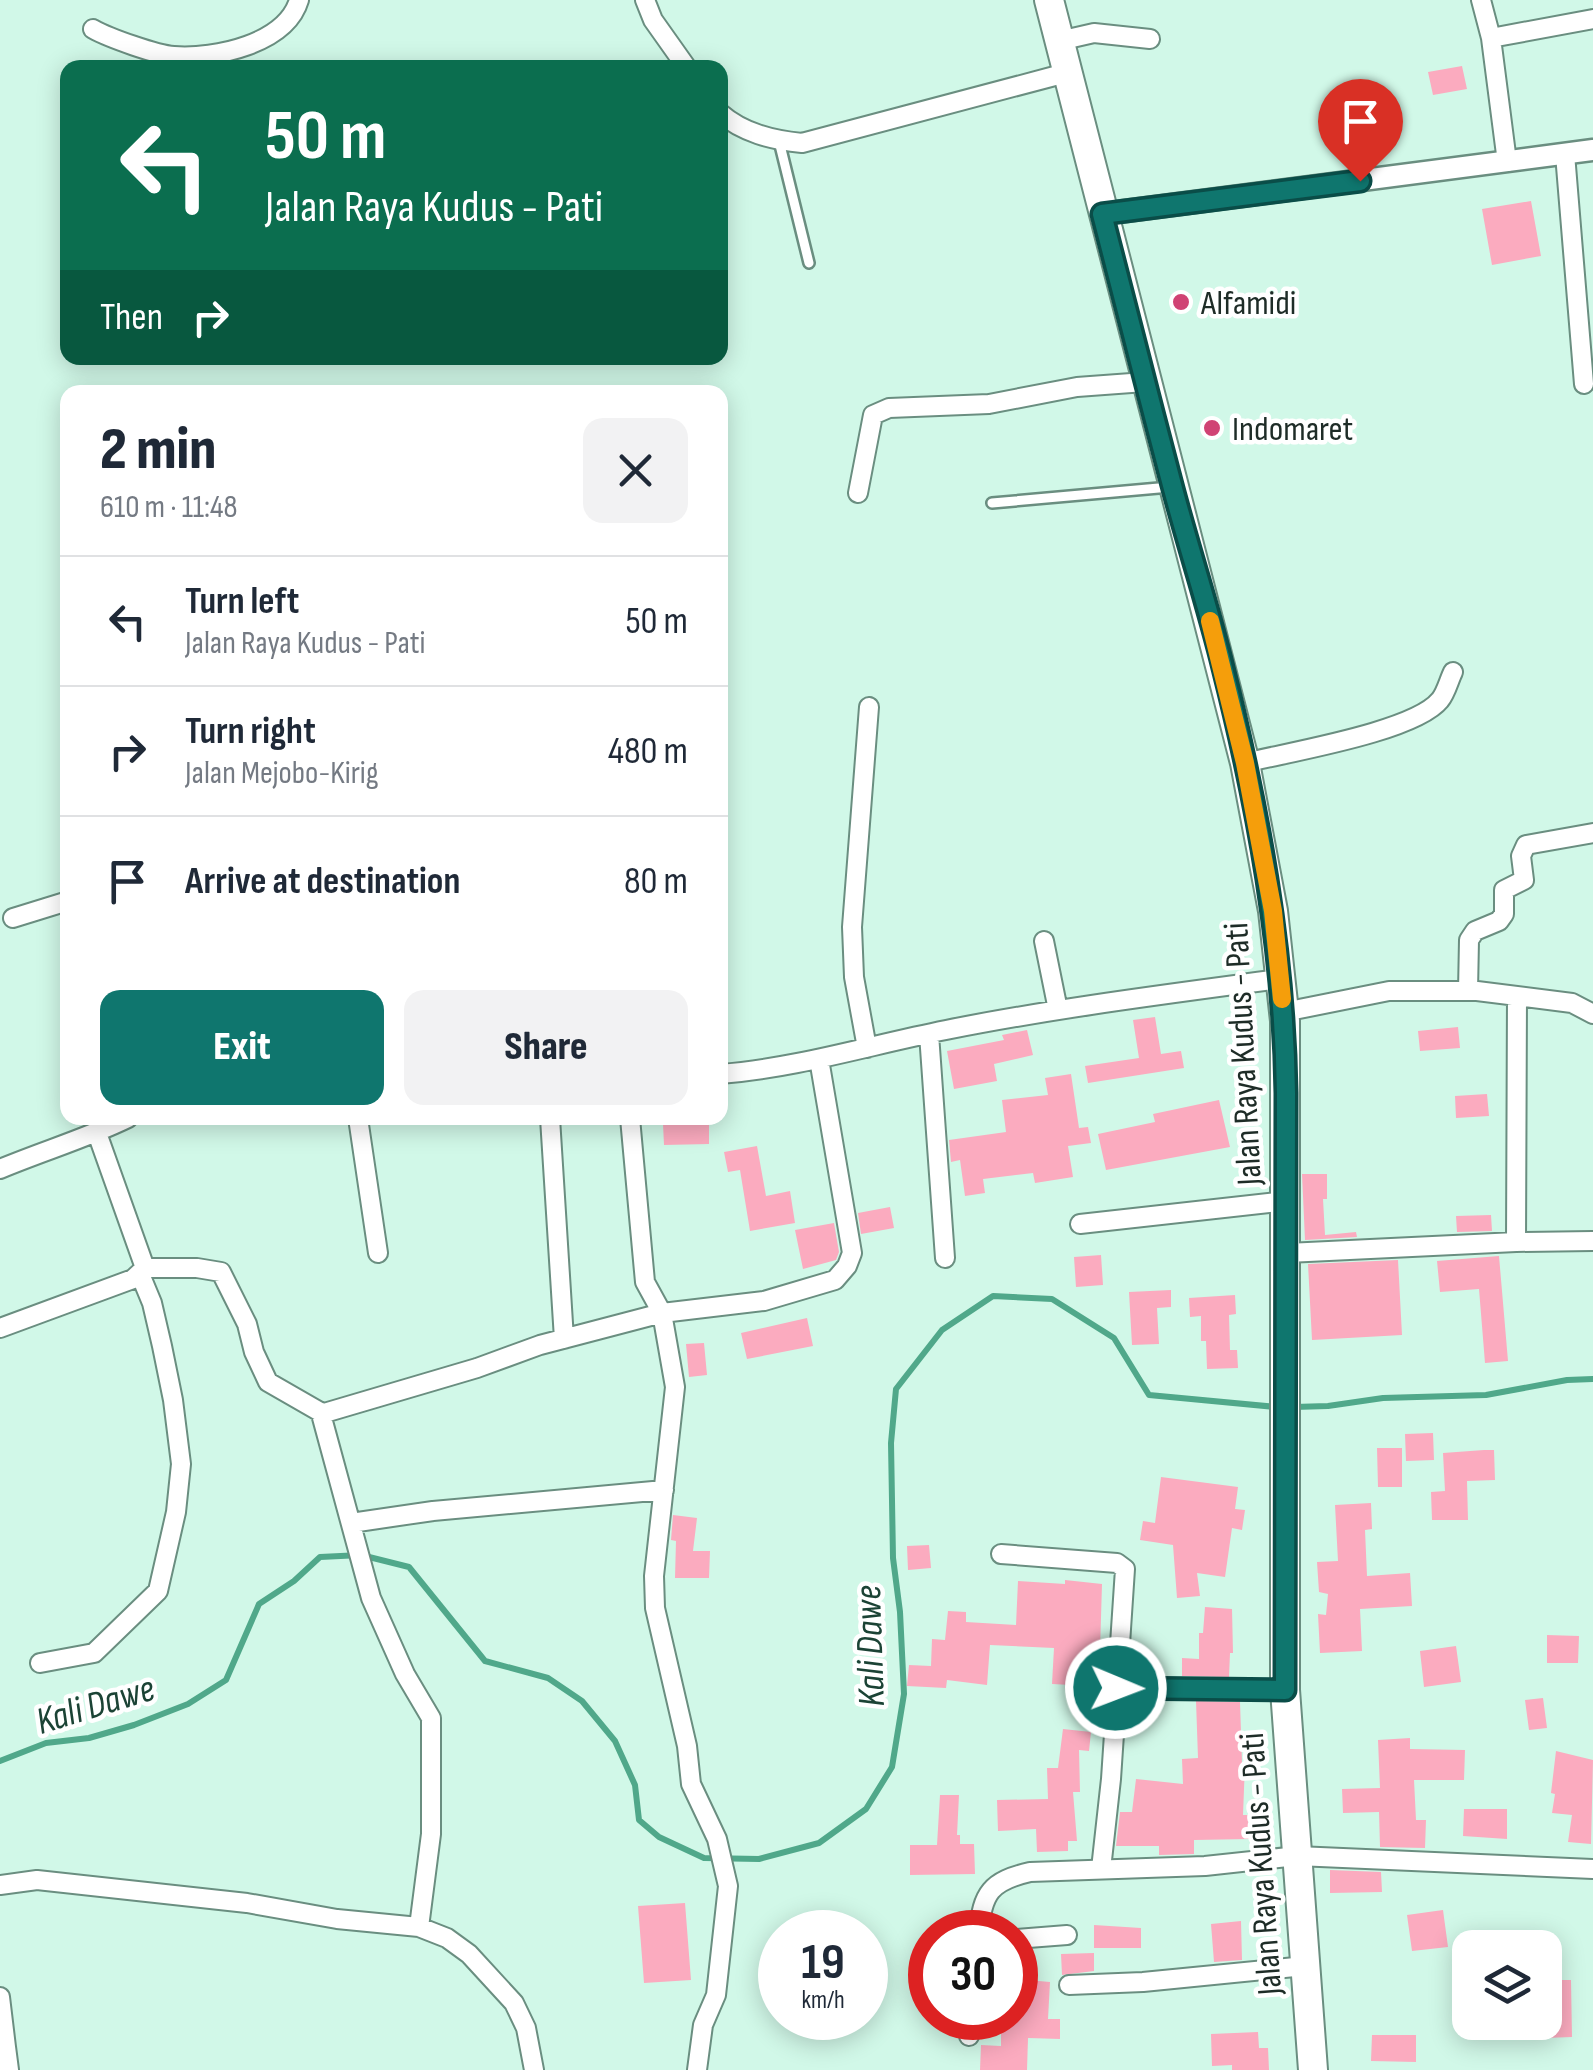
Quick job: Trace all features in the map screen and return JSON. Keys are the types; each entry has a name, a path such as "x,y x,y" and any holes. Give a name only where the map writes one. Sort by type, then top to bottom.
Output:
{"highway":[{"name":"Jalan Raya Kudus - Pati","path":"1050,0 1172,487 1223,666 1273,911 1284,1012 1285,1690 1312,2070"}],"street":[{"path":"93,30 168,56 207,57 272,36 294,16 300,0"},
{"path":"645,0 653,20 681,60"},
{"path":"1481,0 1491,38 1508,162"},
{"path":"1491,38 1593,20"},
{"path":"1059,41 1094,33 1150,39"},
{"path":"728,117 749,131 779,141 802,143 1066,73"},
{"path":"1102,214 1593,150"},
{"path":"1565,154 1584,384"},
{"path":"858,493 869,427 874,416 889,408 989,404 1077,386 1145,382"},
{"path":"1245,763 1390,728 1418,716 1440,701 1454,672"},
{"path":"867,1048 854,977 852,928 869,707"},
{"path":"1468,991 1469,940 1474,931 1499,922 1504,914 1504,890 1524,880 1522,856 1526,844 1593,833"},
{"path":"13,918 60,903"},
{"path":"1044,941 1058,1010"},
{"path":"728,1073 768,1070 1058,1010 1279,979"},
{"path":"1284,1012 1368,994 1468,991 1572,1003 1593,1014"},
{"path":"1516,1242 1517,996"},
{"path":"930,1034 946,1258"},
{"path":"322,1413 662,1313 764,1301 835,1280 852,1253 819,1059"},
{"path":"0,1168 114,1125"},
{"path":"359,1125 378,1252"},
{"path":"550,1125 564,1339"},
{"path":"631,1125 645,1282 662,1313 675,1387 654,1576 654,1608 680,1713 692,1784 717,1838 728,1886 716,1995 704,2025 698,2070"},
{"path":"40,1663 94,1654 158,1591 176,1512 181,1464 162,1346 97,1133"},
{"path":"1080,1224 1286,1202"},
{"path":"1287,1253 1593,1241"},
{"path":"0,1328 142,1271 197,1268 221,1272 268,1382 322,1413 372,1598 404,1674 431,1718 431,1834 419,1927"},
{"path":"350,1523 433,1511 664,1490"},
{"path":"1001,1554 1116,1563 1125,1569 1101,1869"},
{"path":"1116,1688 1285,1690"},
{"path":"981,1910 1002,1879 1030,1872 1205,1866 1298,1856 1593,1869"},
{"path":"0,1885 37,1880 246,1902 419,1927 448,1938 469,1954 514,2004 526,2028 534,2070"},
{"path":"1038,1937 1067,1935"},
{"path":"1069,1985 1305,1966"},
{"path":"0,1997 3,2048 9,2070"}],"lane":[{"path":"779,141 809,264"},
{"path":"992,503 1172,487"}],"building":[{"path":"1462,66 1467,89 1433,95 1428,72"},
{"path":"1531,201 1541,256 1492,265 1482,209"},
{"path":"1155,1017 1161,1054 1181,1051 1184,1068 1088,1083 1085,1066 1139,1058 1133,1020"},
{"path":"1458,1027 1460,1048 1420,1051 1418,1031"},
{"path":"1027,1030 1033,1055 994,1064 997,1081 954,1089 947,1051 1004,1040 1002,1035"},
{"path":"1071,1074 1079,1128 1088,1127 1091,1143 1068,1146 1073,1177 1035,1183 1033,1173 983,1179 985,1193 965,1196 960,1160 951,1162 949,1140 1006,1132 1002,1100 1048,1095 1045,1078"},
{"path":"1487,1094 1489,1116 1456,1118 1455,1096"},
{"path":"1219,1100 1230,1147 1106,1170 1098,1134 1155,1122 1153,1114"},
{"path":"663,1125 709,1125 709,1144 664,1145"},
{"path":"757,1146 766,1196 790,1191 795,1223 750,1231 740,1170 728,1172 724,1152"},
{"path":"1302,1174 1327,1174 1327,1199 1323,1199 1325,1235 1356,1232 1357,1237 1305,1240"},
{"path":"890,1207 894,1228 861,1234 858,1213"},
{"path":"1491,1215 1492,1231 1457,1232 1456,1216"},
{"path":"834,1223 839,1252 836,1260 803,1269 795,1230"},
{"path":"1101,1255 1103,1285 1076,1287 1074,1257"},
{"path":"1499,1256 1508,1361 1485,1363 1479,1289 1440,1292 1437,1261"},
{"path":"1398,1260 1402,1335 1312,1340 1308,1264"},
{"path":"1171,1290 1171,1307 1157,1308 1159,1344 1132,1345 1129,1292"},
{"path":"1235,1295 1236,1314 1229,1315 1230,1350 1237,1350 1238,1368 1207,1369 1201,1316 1190,1317 1189,1298"},
{"path":"807,1318 813,1346 747,1359 741,1333"},
{"path":"704,1343 707,1375 689,1377 686,1344"},
{"path":"1433,1433 1434,1460 1406,1461 1405,1434"},
{"path":"1377,1448 1402,1448 1402,1487 1378,1487"},
{"path":"1494,1450 1495,1480 1467,1481 1468,1520 1432,1520 1431,1492 1445,1491 1443,1453"},
{"path":"1161,1477 1238,1487 1235,1509 1245,1510 1242,1530 1232,1528 1225,1577 1197,1573 1200,1596 1177,1598 1173,1545 1140,1540 1143,1521 1155,1523"},
{"path":"1371,1503 1372,1529 1365,1530 1367,1576 1410,1573 1412,1606 1360,1609 1362,1651 1320,1653 1318,1614 1326,1615 1328,1594 1319,1592 1317,1562 1338,1561 1335,1505"},
{"path":"673,1515 697,1518 693,1551 710,1551 709,1578 675,1578"},
{"path":"929,1545 931,1568 908,1570 907,1546"},
{"path":"1065,1580 1102,1584 1100,1651 1093,1651 1091,1686 1052,1684 1054,1648 990,1645 987,1685 947,1680 946,1688 907,1686 909,1665 931,1666 932,1639 945,1640 948,1611 966,1612 966,1622 1016,1625 1018,1581 1065,1584"},
{"path":"1205,1607 1232,1609 1229,1677 1182,1676 1182,1658 1199,1659"},
{"path":"1547,1635 1579,1636 1578,1663 1547,1663"},
{"path":"1456,1646 1461,1682 1424,1687 1420,1651"},
{"path":"1543,1698 1547,1728 1529,1730 1525,1700"},
{"path":"1196,1701 1240,1702 1245,1763 1243,1815 1248,1815 1249,1839 1194,1840 1194,1854 1159,1855 1159,1846 1116,1846 1120,1812 1132,1812 1136,1779 1183,1784 1182,1759 1198,1758"},
{"path":"1063,1729 1091,1732 1089,1751 1079,1750 1080,1792 1073,1792 1077,1841 1068,1841 1068,1851 1037,1852 1036,1829 998,1831 997,1800 1048,1799 1047,1768 1058,1768"},
{"path":"1410,1738 1410,1749 1465,1750 1464,1780 1414,1780 1416,1820 1426,1820 1425,1848 1380,1847 1379,1812 1343,1813 1342,1789 1380,1788 1378,1740"},
{"path":"1556,1751 1593,1760 1591,1844 1568,1842 1572,1815 1552,1813"},
{"path":"940,1795 959,1795 957,1835 960,1844 974,1844 975,1874 910,1875 910,1845 937,1845"},
{"path":"1464,1809 1507,1809 1507,1839 1463,1836"},
{"path":"1330,1870 1381,1872 1382,1892 1330,1893"},
{"path":"685,1903 691,1980 644,1983 638,1906"},
{"path":"1443,1910 1448,1947 1412,1951 1407,1915"},
{"path":"1241,1921 1242,1960 1214,1962 1211,1924"},
{"path":"1094,1925 1141,1928 1141,1948 1094,1948"},
{"path":"1094,1953 1094,1971 1062,1975 1061,1954"},
{"path":"1562,1980 1571,1980 1572,2037 1562,2037"},
{"path":"1038,1981 1050,1982 1048,2019 1060,2019 1060,2039 1038,2038"},
{"path":"1258,2032 1259,2048 1268,2048 1269,2070 1212,2066 1211,2034"},
{"path":"1372,2035 1416,2035 1416,2062 1371,2061"},
{"path":"1001,2040 1028,2040 1027,2070 980,2070 981,2045 1001,2046"}],"waterway":[{"name":"Kali Dawe","path":"0,1761 46,1743 89,1738 134,1725 188,1704 226,1680 259,1604 294,1581 320,1557 361,1555 409,1567 485,1661 548,1678 582,1701 615,1741 635,1785 639,1820 659,1837 704,1858 759,1859 819,1843 866,1809 892,1767 904,1694 893,1558 891,1443 896,1389 942,1330 993,1296 1052,1299 1114,1338 1149,1395 1276,1407"},
{"name":"Kali Dawe","path":"1294,1407 1383,1398 1486,1395 1593,1379"}],"slow traffic":[{"path":"1210,621 1245,763 1273,911 1282,999"}],"place":[{"name":"Alfamidi","path":"1181,302"},
{"name":"Indomaret","path":"1212,428"}],"route":[{"path":"1116,1688 1285,1690 1286,1093 1285,1021 1273,911 1245,763 1223,666 1102,214 1360,181"}]}
